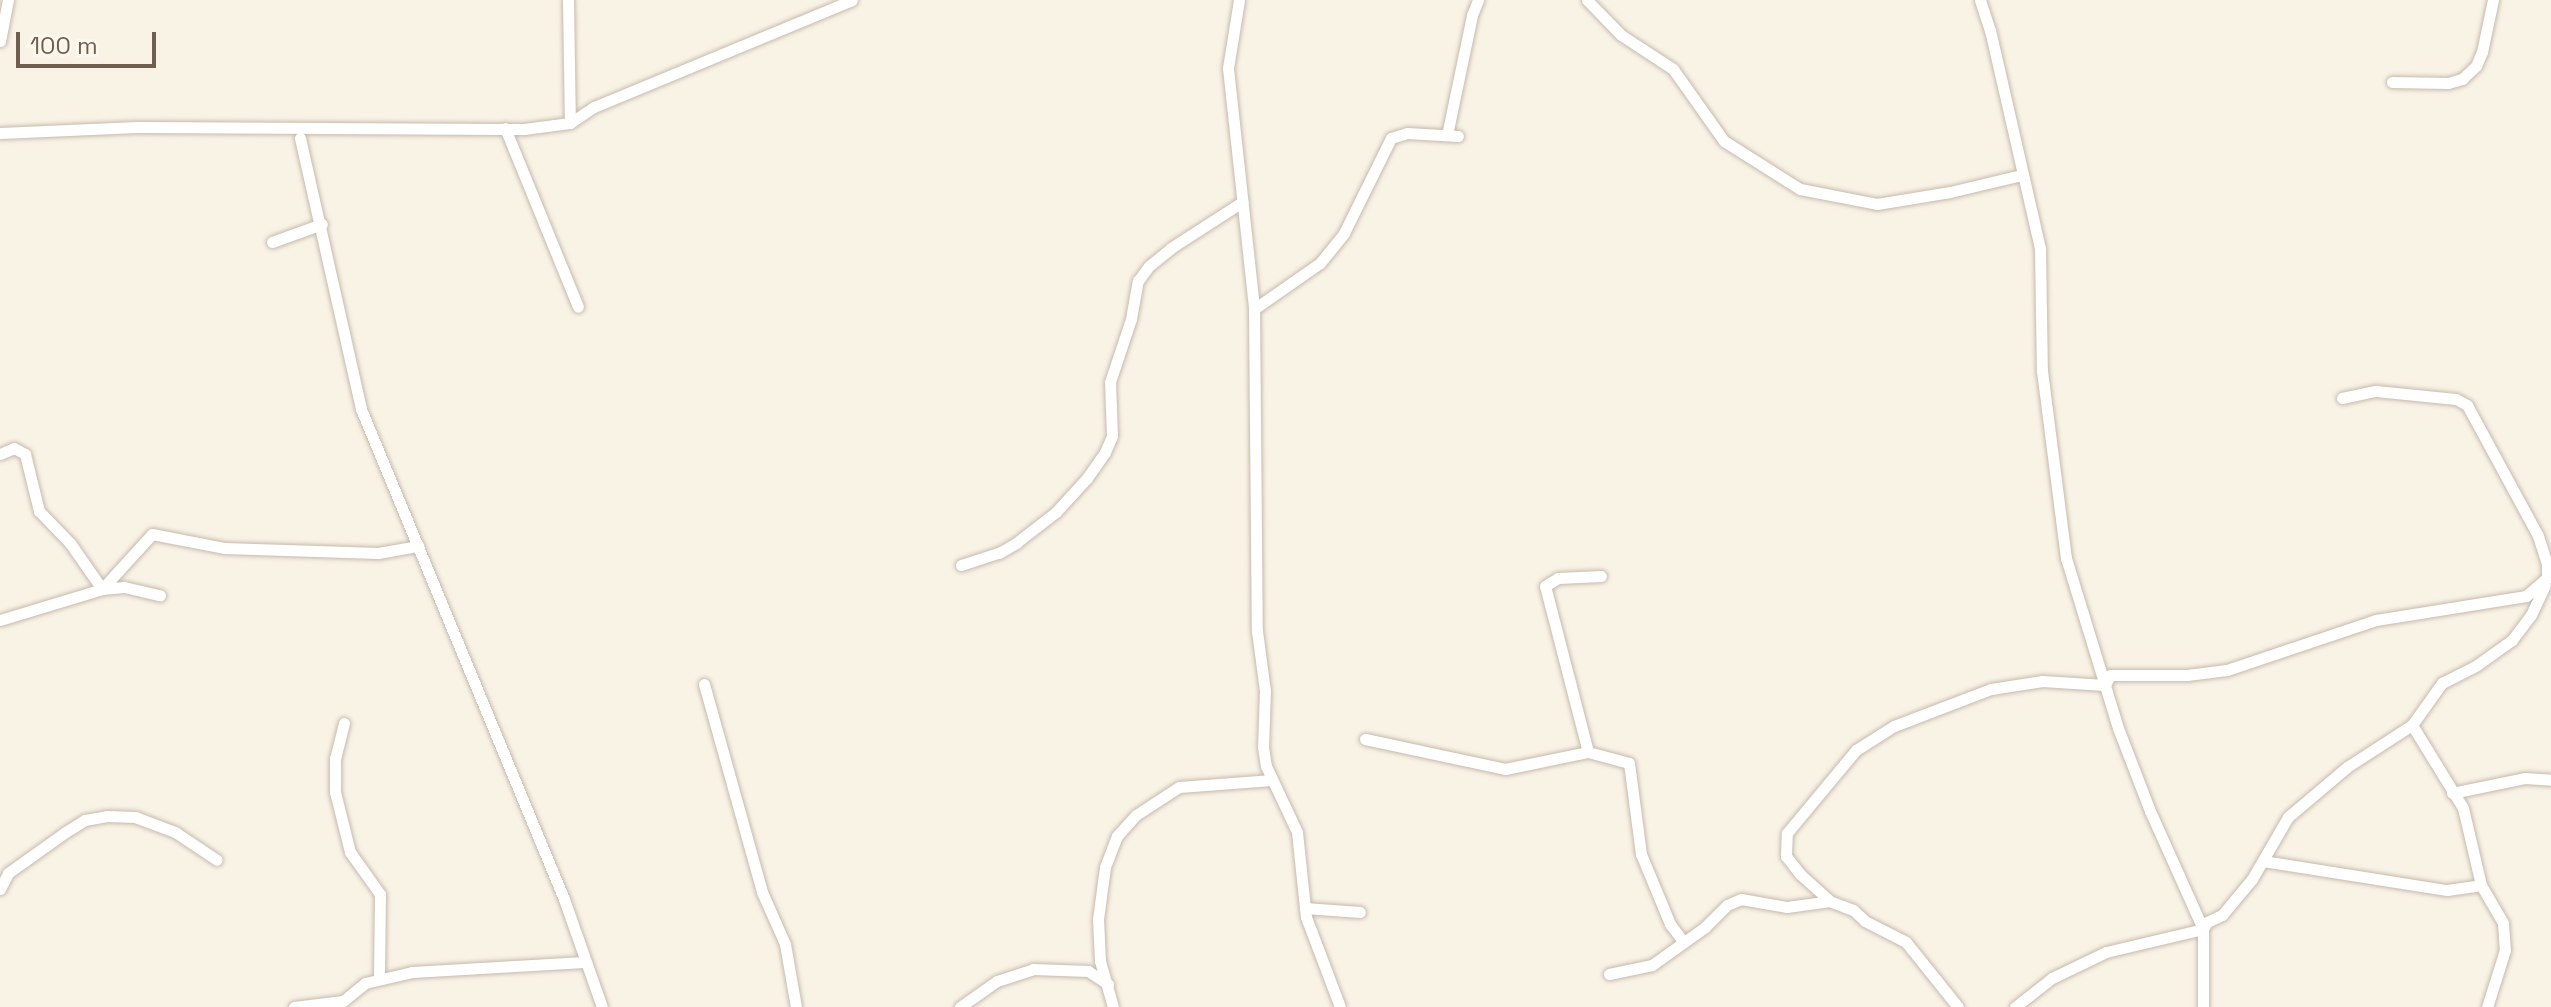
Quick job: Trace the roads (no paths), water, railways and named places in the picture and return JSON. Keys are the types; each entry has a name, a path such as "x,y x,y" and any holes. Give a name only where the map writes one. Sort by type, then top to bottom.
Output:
{"street":[{"path":"0,41 8,0"},
{"path":"568,0 570,123"},
{"path":"0,133 137,127 317,131 505,128 570,123 594,107 852,0"},
{"path":"1239,0 1228,68 1254,309 1257,631 1265,691 1263,747 1272,780 1297,832 1305,908 1316,948 1340,1007"},
{"path":"1254,309 1320,263 1344,233 1391,138 1407,133 1453,136 1472,15 1478,0"},
{"path":"1587,0 1621,35 1673,69 1724,141 1800,189 1816,195 1877,204 1950,192 2022,175"},
{"path":"1980,0 1990,30 2040,249 2042,371 2066,558 2105,685 2150,811 2203,929 2203,1007"},
{"path":"2392,82 2448,83 2462,79 2476,66 2482,52 2493,0"},
{"path":"281,128 300,138 322,224 361,409 564,899 602,1007"},
{"path":"505,128 578,307"},
{"path":"300,138 317,131"},
{"path":"961,565 999,553 1016,543 1056,512 1087,478 1112,436 1110,382 1131,319 1138,281 1149,266 1171,248 1242,202"},
{"path":"272,242 322,224"},
{"path":"2015,1007 2052,978 2106,952 2203,929 2236,902 2288,817 2347,767 2412,725 2442,683 2477,665 2512,640 2531,615 2547,578 2548,559 2467,405 2442,397 2400,396 2376,391 2342,398"},
{"path":"0,454 14,448 25,454 39,511 70,543 102,589"},
{"path":"102,589 152,534 224,548 378,553 418,546"},
{"path":"1588,752 1545,586 1558,578 1601,576"},
{"path":"2105,685 2110,675 2187,675 2245,665 2273,652 2326,640 2376,620 2526,596 2547,578"},
{"path":"0,620 102,589 124,587 160,595"},
{"path":"1958,1007 1906,942 1865,921 1853,910 1830,901 1800,874 1786,856 1784,846 1787,833 1856,750 1894,726 1991,689 2042,681 2105,685"},
{"path":"704,684 762,892 785,944 796,1007"},
{"path":"344,723 335,758 335,792 350,852 380,894 379,979"},
{"path":"2412,725 2463,808 2481,885 2503,923 2505,950 2487,1007"},
{"path":"1365,739 1505,769 1588,752 1629,763 1641,854 1670,924 1683,941"},
{"path":"2452,793 2525,778 2551,780"},
{"path":"1098,975 1098,919 1105,867 1110,846 1136,815 1179,787 1272,780"},
{"path":"0,889 8,873 64,833 85,820 107,816 135,817 175,832 217,860"},
{"path":"2263,861 2447,890 2481,885"},
{"path":"1609,974 1652,965 1705,927 1727,905 1741,899 1787,907 1830,901"},
{"path":"1305,908 1360,912"},
{"path":"1100,961 1109,984 1113,1007"},
{"path":"294,1007 343,1001 365,983 412,972 584,962"},
{"path":"960,1007 997,981 1018,972 1053,969 1098,975 1109,984"}]}
